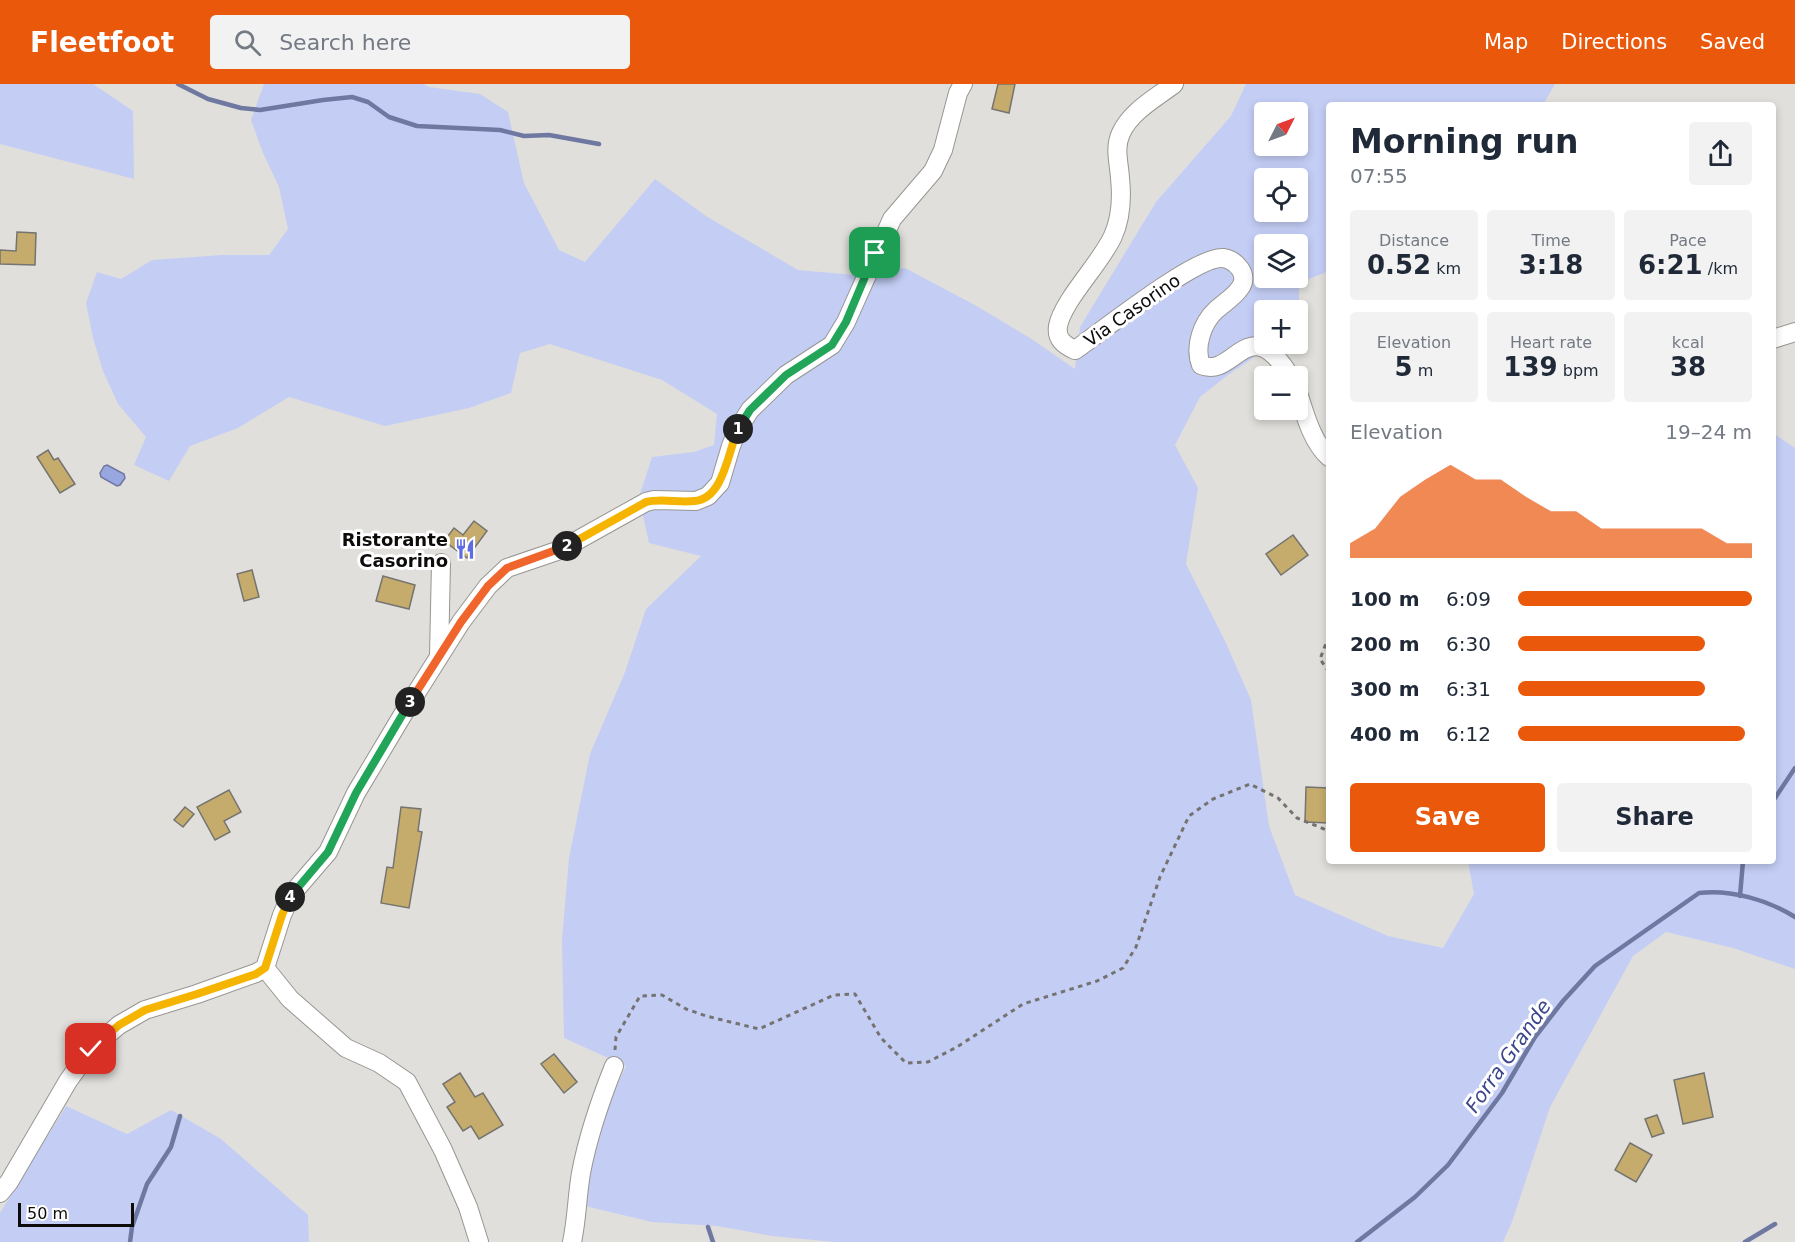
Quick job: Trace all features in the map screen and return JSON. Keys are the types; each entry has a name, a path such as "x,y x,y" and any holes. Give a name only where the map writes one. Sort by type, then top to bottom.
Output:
{"street":[{"path":"0,1193 9,1182 68,1081 91,1049 119,1025 145,1010 256,974 265,968 291,895 328,852 356,793 461,622 488,586 507,568 560,550 646,502 654,500 696,501 708,496 720,483 731,446 750,410 786,375 832,345 846,322 892,219 928,177 944,150 958,93 963,84"},
{"name":"Via Casorino","path":"1174,84 1130,119 1120,133 1116,148 1121,201 1118,223 1112,238 1066,309 1058,326 1059,337 1064,345 1075,350 1104,327 1196,266 1215,258 1225,258 1234,262 1242,271 1244,279 1241,288 1214,312 1205,328 1198,345 1201,364 1208,368 1215,367 1248,348 1262,346 1276,354 1284,366"},
{"path":"1776,338 1795,332"},
{"path":"1308,419 1326,454"},
{"path":"439,657 441,563"},
{"path":"265,968 290,999 346,1048 380,1064 406,1082 443,1150 468,1208 479,1242"},
{"path":"572,1242 578,1217 581,1175 591,1130 614,1066"}],"path":[{"path":"1326,644 1320,659 1326,668"},
{"path":"614,1066 616,1037 640,996 662,995 686,1009 759,1029 834,995 855,994 881,1038 906,1063 928,1062 957,1047 1023,1004 1096,981 1123,968 1136,947 1160,877 1190,816 1213,799 1250,784 1278,798 1297,818 1326,830"}],"shaded area":[{"path":"0,84 93,84 133,111 134,179 0,144"},
{"path":"264,84 423,84 429,87 480,94 508,112 524,183 559,250 585,262 655,179 706,216 798,270 855,275 905,268 973,304 1030,338 1075,369 1080,327 1156,202 1231,116 1246,84 1555,84 1545,102 1326,102 1326,272 1308,279 1308,234 1254,234 1254,288 1299,288 1299,300 1254,300 1254,354 1259,354 1200,397 1175,445 1198,488 1186,564 1225,641 1251,700 1269,826 1295,895 1388,936 1443,948 1474,894 1469,864 1776,864 1776,435 1795,448 1795,969 1733,948 1666,932 1633,956 1550,1107 1512,1222 1503,1242 835,1242 772,1236 717,1226 652,1222 585,1206 597,1128 626,1066 564,1038 562,940 569,858 590,754 625,672 646,609 701,556 649,543 639,497 652,457 694,452 714,445 717,414 662,380 550,344 520,353 511,393 469,408 385,426 289,397 238,428 190,446 169,481 134,465 146,437 118,404 103,371 93,338 86,303 97,272 121,279 152,260 222,255 269,255 288,229 279,187 251,120"},
{"path":"107,465 124,474 125,478 120,485 117,486 101,477 100,473"},
{"path":"66,1106 127,1134 171,1110 221,1139 308,1215 309,1242 0,1242 0,1213"}],"building":[{"path":"998,84 1015,84 1009,113 992,109"},
{"path":"17,232 36,233 35,265 0,264 0,250 16,251"},
{"path":"48,450 54,460 58,458 75,484 60,493 37,457"},
{"path":"474,521 487,531 467,558 444,541 454,528 463,535"},
{"path":"1293,535 1308,555 1281,575 1266,554"},
{"path":"252,570 259,597 244,601 237,574"},
{"path":"383,576 415,585 409,609 376,601"},
{"path":"1306,787 1326,788 1326,823 1305,822"},
{"path":"229,790 241,812 224,821 230,832 215,840 197,807"},
{"path":"185,807 194,814 183,827 174,820"},
{"path":"401,807 421,809 418,831 422,832 409,908 381,903 387,867 393,868"},
{"path":"554,1054 577,1082 564,1093 541,1064"},
{"path":"460,1073 475,1097 483,1093 503,1125 479,1139 471,1126 463,1131 447,1107 455,1102 443,1084"},
{"path":"1704,1073 1713,1117 1683,1124 1674,1080"},
{"path":"1657,1115 1664,1133 1652,1137 1645,1119"},
{"path":"1630,1143 1652,1155 1636,1182 1615,1170"}],"waterway":[{"path":"178,84 208,99 241,108 260,110 352,97 368,102 389,117 417,126 500,130 524,136 549,135 599,144"},
{"path":"1776,796 1795,768"},
{"path":"1740,896 1743,864"},
{"name":"Forra Grande","path":"1357,1242 1415,1197 1448,1165 1502,1093 1535,1037 1563,1001 1595,966 1699,893 1736,894 1761,901 1795,917"},
{"path":"130,1242 132,1227 147,1184 171,1147 180,1116"},
{"path":"1745,1242 1775,1224"},
{"path":"708,1227 713,1242"}],"place":[{"name":"Ristorante Casorino","path":"465,549"}],"route":[{"path":"91,1049 119,1025 145,1010 256,974 265,968 291,895 328,852 356,793 408,706 461,622 488,586 507,568 560,550 646,502 654,500 696,501 708,496 720,483 731,446 750,410 786,375 832,345 846,322 875,253"}]}
